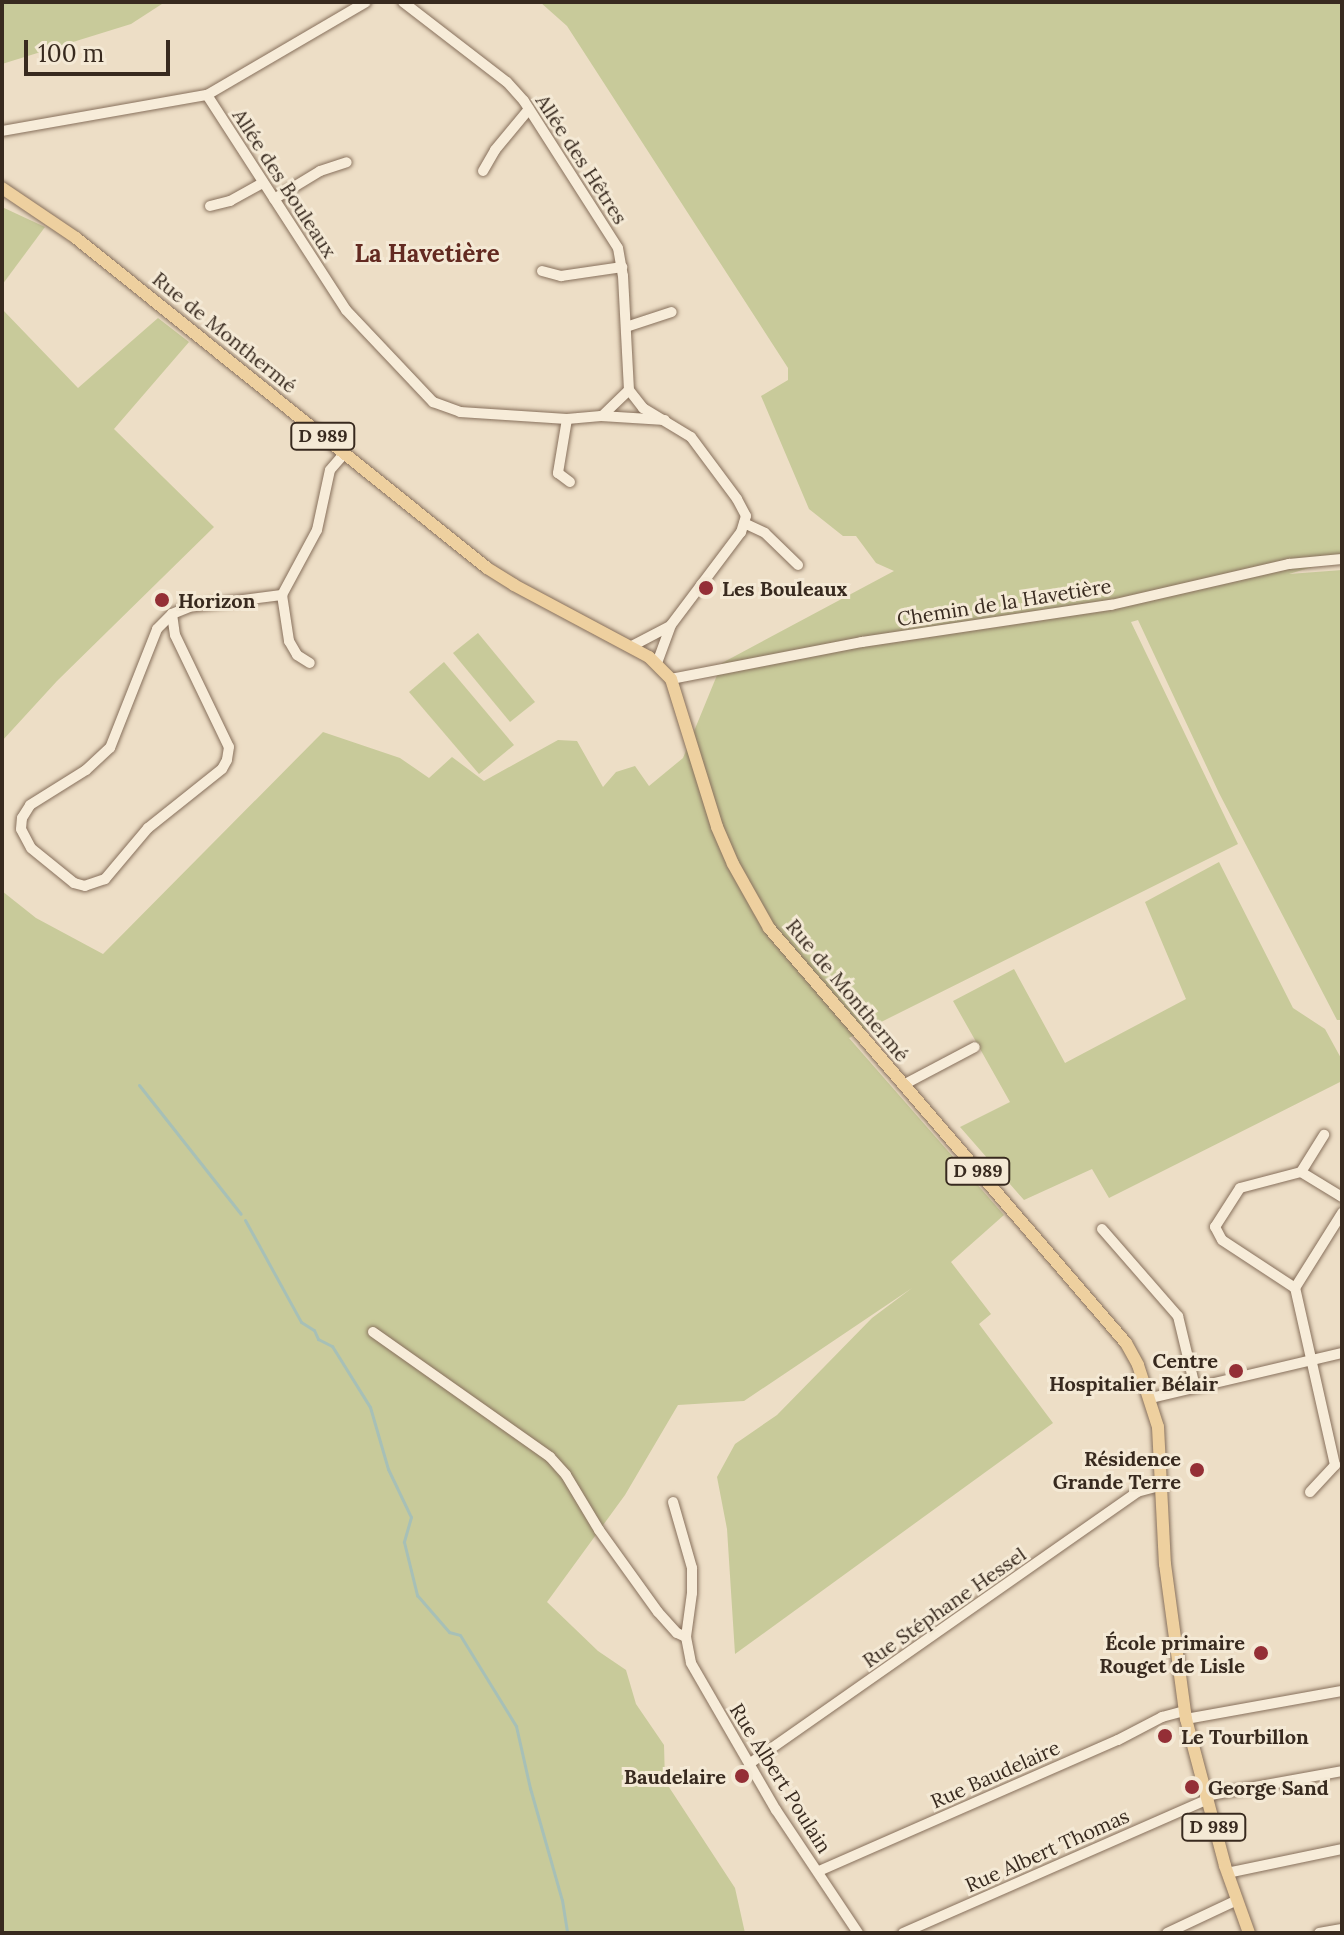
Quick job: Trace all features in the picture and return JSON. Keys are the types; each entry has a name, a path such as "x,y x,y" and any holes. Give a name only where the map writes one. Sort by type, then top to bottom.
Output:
{"main road":[{"name":"Rue de Monthermé","path":"2,188 76,238 487,568 657,663 671,679 717,827 733,864 769,928 1126,1343 1151,1398 1158,1427 1165,1569 1186,1715 1227,1873 1249,1933"}],"street":[{"path":"2,131 207,95 366,2"},
{"name":"Allée des Hêtres","path":"403,2 507,82 529,109 618,248 622,267 629,390"},
{"name":"Allée des Bouleaux","path":"207,95 346,310 433,402 460,412 567,419 601,416 665,420"},
{"path":"483,171 495,150 529,109"},
{"path":"274,199 320,171 347,162"},
{"path":"210,206 230,201 263,183"},
{"path":"542,271 561,276 622,267"},
{"path":"626,327 672,312"},
{"path":"601,416 629,390 643,408 691,437 746,516 671,625 657,663"},
{"path":"567,419 558,473 570,482"},
{"path":"310,663 297,655 289,641 282,595 317,530 330,470 344,454"},
{"path":"744,523 765,533 798,565"},
{"name":"Chemin de la Havetière","path":"671,679 862,642 1111,605 1289,564 1342,559"},
{"path":"172,614 175,635 229,747 227,760 222,769 148,828 105,879 85,886 74,883 31,848 21,829 22,818 30,805 86,770 110,748 157,629 172,614 189,607 282,595"},
{"path":"630,647 671,625"},
{"path":"903,1085 975,1047"},
{"path":"1310,1492 1339,1466 1295,1288 1222,1240 1215,1227 1240,1188 1301,1172 1324,1135"},
{"path":"1301,1172 1342,1197"},
{"path":"1295,1288 1342,1213"},
{"path":"1102,1229 1178,1316 1195,1387"},
{"path":"373,1332 550,1457 566,1475 599,1530 658,1612 677,1633 686,1637 692,1568 673,1502"},
{"path":"1151,1398 1342,1353"},
{"name":"Rue Stéphane Hessel","path":"749,1764 1137,1492 1160,1486"},
{"name":"Rue Albert Poulain","path":"686,1637 691,1663 749,1764 799,1847 819,1871 858,1933"},
{"name":"Rue Baudelaire","path":"819,1871 1118,1740 1162,1717 1342,1691"},
{"name":"Rue Albert Thomas","path":"903,1933 1206,1798 1342,1771"},
{"path":"1227,1873 1342,1849"},
{"path":"1167,1933 1237,1900"},
{"path":"1319,1933 1342,1929"}],"green space":[{"path":"2,2 165,2 131,24 2,64"},
{"path":"540,2 1342,2 1342,558 1289,574 1342,570 1342,1020 1337,1020 1219,793 1138,620 1131,622 1238,844 849,1038 1004,1215 951,1262 991,1314 979,1324 1053,1423 735,1654 727,1529 717,1477 735,1444 777,1415 872,1318 912,1288 744,1401 678,1405 625,1495 547,1602 598,1651 626,1670 636,1704 664,1745 665,1781 735,1888 745,1933 2,1933 2,891 36,918 103,954 323,732 400,758 429,778 452,757 484,781 558,740 577,741 603,787 616,772 635,766 649,786 683,758 722,663 894,571 876,563 856,536 843,536 809,509 761,396 788,380 788,368 567,26"},
{"path":"2,207 45,227 2,285"},
{"path":"2,309 78,388 158,318 189,342 114,429 214,527 57,681 2,741"},
{"path":"478,633 535,702 510,722 453,653"},
{"path":"444,662 514,745 479,774 409,692"},
{"path":"1219,862 1293,1008 1325,1029 1342,1060 1342,1081 1109,1198 1092,1169 1024,1200 960,1127 1010,1102 953,1001 1014,969 1065,1063 1186,999 1145,902"}],"waterway":[{"path":"139,1085 241,1214"},
{"path":"245,1220 301,1322 314,1330 318,1339 332,1346 370,1407 388,1469 411,1517 404,1542 417,1595 449,1632 460,1635 516,1726 562,1900 567,1933"}],"place":[{"name":"Les Bouleaux","path":"706,588"},
{"name":"Horizon","path":"162,600"},
{"name":"Centre Hospitalier Bélair","path":"1236,1371"},
{"name":"Résidence Grande Terre","path":"1197,1470"},
{"name":"École primaire Rouget de Lisle","path":"1261,1653"},
{"name":"Le Tourbillon","path":"1165,1736"},
{"name":"Baudelaire","path":"742,1776"},
{"name":"George Sand","path":"1192,1787"}],"district":[{"name":"La Havetière","path":"427,254"}]}
